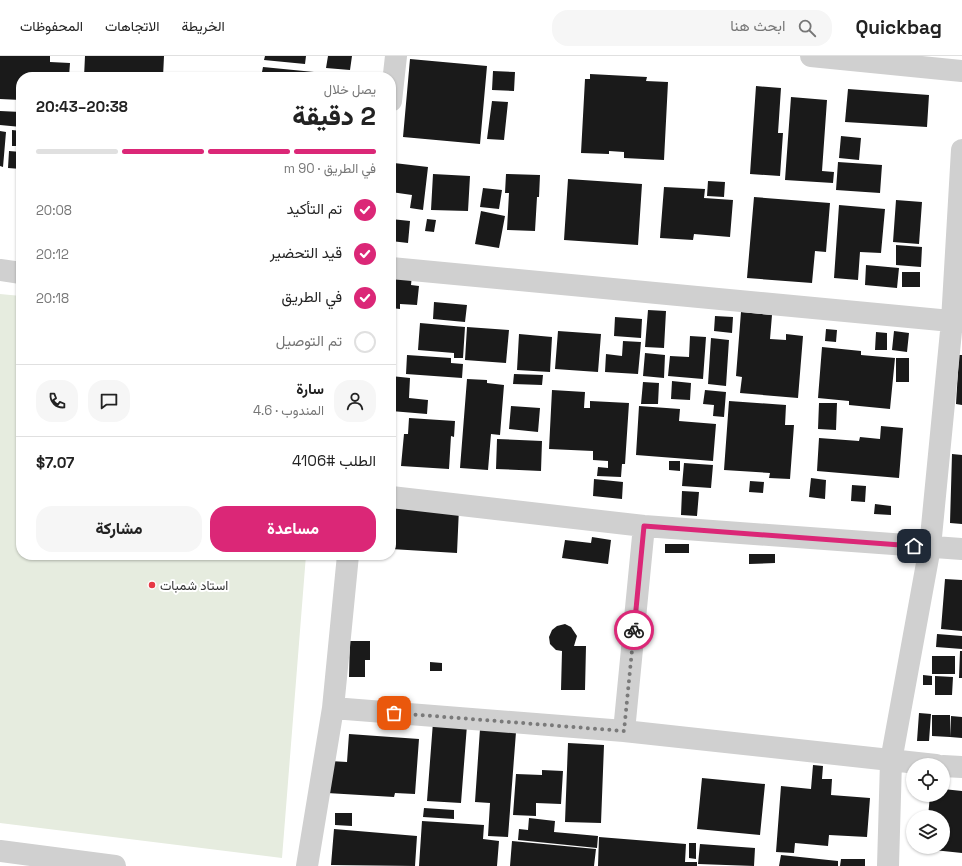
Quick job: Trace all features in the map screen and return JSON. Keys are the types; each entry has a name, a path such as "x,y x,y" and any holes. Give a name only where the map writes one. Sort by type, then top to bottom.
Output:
{"street":[{"path":"394,72 396,56"},
{"path":"811,56 962,71"},
{"path":"888,866 891,761 930,547 957,322 962,150"},
{"path":"396,268 957,322"},
{"path":"0,270 16,272"},
{"path":"396,498 644,526 962,549"},
{"path":"624,731 644,526"},
{"path":"307,866 333,708 348,560"},
{"path":"333,708 624,731 906,762"},
{"path":"950,766 962,767"},
{"path":"0,851 115,866"}],"shaded area":[{"name":"استاد شمبات","path":"0,294 16,296 16,560 306,560 282,858 0,823"}],"building":[{"path":"0,56 50,56 50,62 70,63 69,72 16,72 16,100 0,99"},
{"path":"85,56 164,56 163,72 84,72"},
{"path":"265,56 306,56 305,64 264,60"},
{"path":"328,56 352,56 350,70 326,68"},
{"path":"410,59 487,66 480,144 403,137"},
{"path":"263,67 314,72 262,72"},
{"path":"493,71 515,72 514,91 492,90"},
{"path":"590,74 647,77 646,81 668,82 664,160 624,158 624,152 609,151 609,154 581,153 585,79 590,79"},
{"path":"756,86 781,88 778,133 783,133 780,176 750,174"},
{"path":"848,89 929,95 927,127 845,122"},
{"path":"791,97 827,100 822,171 834,172 833,183 785,180"},
{"path":"492,101 508,102 504,140 487,139"},
{"path":"0,111 16,112 16,127 0,125"},
{"path":"12,130 16,130 16,146 12,146"},
{"path":"0,131 6,132 3,167 0,166"},
{"path":"841,136 861,138 859,160 839,158"},
{"path":"9,151 16,152 16,169 8,168"},
{"path":"838,162 882,165 880,193 836,190"},
{"path":"396,163 428,167 423,210 410,208 412,195 396,193"},
{"path":"433,174 470,176 468,211 431,210"},
{"path":"506,174 540,175 535,231 507,230 509,193 505,193"},
{"path":"568,179 642,184 638,245 564,240"},
{"path":"708,181 725,182 724,197 707,196"},
{"path":"664,187 705,189 704,198 733,200 730,237 694,234 693,240 660,238"},
{"path":"483,188 502,190 499,209 480,207"},
{"path":"754,197 830,203 826,252 815,251 812,283 747,278"},
{"path":"896,200 922,202 919,244 893,242"},
{"path":"839,205 885,209 881,253 860,252 858,280 834,278"},
{"path":"481,211 505,216 499,248 475,244"},
{"path":"427,219 436,220 434,232 425,231"},
{"path":"396,220 410,221 408,243 396,242"},
{"path":"896,245 922,247 921,267 896,265"},
{"path":"866,265 899,268 897,288 865,285"},
{"path":"902,272 920,272 920,287 902,287"},
{"path":"396,274 412,275 411,285 419,286 417,305 400,304 400,309 396,309"},
{"path":"434,302 467,305 465,322 433,319"},
{"path":"648,310 666,311 664,348 645,347"},
{"path":"741,312 772,315 770,339 786,340 786,334 803,336 798,398 740,393 742,377 736,376"},
{"path":"715,316 733,317 732,333 714,331"},
{"path":"615,317 642,319 641,338 614,336"},
{"path":"420,323 465,327 463,358 454,358 454,353 418,350"},
{"path":"467,327 509,330 506,363 465,360"},
{"path":"826,329 837,330 836,342 825,341"},
{"path":"558,331 601,334 598,372 555,369"},
{"path":"894,331 909,333 907,352 892,350"},
{"path":"876,332 887,333 887,350 875,350"},
{"path":"519,334 552,337 550,372 517,370"},
{"path":"690,336 706,337 703,379 668,376 670,356 689,357"},
{"path":"711,338 729,340 726,386 708,384"},
{"path":"623,341 641,342 638,374 605,372 606,354 622,356"},
{"path":"822,347 861,351 861,355 895,358 890,409 849,405 849,401 818,398"},
{"path":"645,353 665,355 664,378 643,376"},
{"path":"407,355 451,358 451,363 463,364 462,378 406,374"},
{"path":"959,355 962,355 962,405 956,404"},
{"path":"896,358 909,358 909,382 896,382"},
{"path":"514,374 543,375 542,385 513,384"},
{"path":"396,377 410,378 409,398 428,400 427,414 396,411"},
{"path":"467,379 487,380 487,383 504,385 500,435 491,434 488,470 460,468"},
{"path":"672,381 691,383 690,400 671,399"},
{"path":"643,382 659,383 658,404 641,404"},
{"path":"552,390 585,392 584,408 590,408 590,401 629,403 625,464 622,464 621,477 597,476 598,467 608,468 608,461 593,460 593,451 549,449"},
{"path":"705,390 726,392 724,417 713,416 714,405 703,404"},
{"path":"729,401 786,405 785,425 794,425 790,479 769,478 770,473 724,470"},
{"path":"819,403 837,403 836,430 818,429"},
{"path":"511,406 540,408 538,432 509,429"},
{"path":"639,406 680,409 679,421 716,424 713,461 636,455"},
{"path":"409,418 455,421 454,437 451,436 449,469 401,466 404,434 408,434"},
{"path":"881,426 903,428 899,478 817,471 819,438 859,441 860,437 880,439"},
{"path":"497,439 542,441 541,471 496,469"},
{"path":"952,454 962,455 962,524 950,523"},
{"path":"669,461 680,461 680,471 669,470"},
{"path":"684,463 713,465 711,488 682,486"},
{"path":"811,478 826,480 825,499 809,497"},
{"path":"594,479 623,482 622,499 593,496"},
{"path":"750,481 764,482 763,493 749,492"},
{"path":"852,485 866,486 865,502 851,501"},
{"path":"682,491 699,492 697,516 681,515"},
{"path":"396,504 459,508 457,553 396,549"},
{"path":"875,504 891,506 891,515 874,514"},
{"path":"592,537 611,540 608,564 562,558 565,540 591,543"},
{"path":"665,544 689,544 689,553 665,553"},
{"path":"749,554 775,554 775,563 749,564"},
{"path":"945,579 962,580 962,631 941,629"},
{"path":"565,624 571,627 577,636 574,646 586,646 585,690 561,690 562,651 556,650 550,644 549,637 552,630 557,626"},
{"path":"937,634 962,636 962,649 936,647"},
{"path":"350,641 370,641 370,660 365,660 365,677 349,677"},
{"path":"960,651 962,651 962,678 959,678"},
{"path":"932,656 955,656 955,674 932,674"},
{"path":"430,662 442,663 442,671 430,671"},
{"path":"923,675 932,676 932,685 923,685"},
{"path":"935,676 953,677 952,695 935,695"},
{"path":"919,713 931,714 929,741 917,741"},
{"path":"932,715 950,715 950,737 932,736"},
{"path":"951,716 962,717 962,738 950,737"},
{"path":"433,722 467,725 461,803 427,801"},
{"path":"480,729 516,732 508,837 488,836 490,803 475,802"},
{"path":"349,734 419,739 415,794 395,793 394,797 327,793 330,761 347,762"},
{"path":"568,743 604,745 601,823 565,822"},
{"path":"813,765 823,766 822,779 832,779 831,795 870,798 867,837 829,835 828,846 795,843 794,853 776,852 781,786 811,789"},
{"path":"542,770 563,771 561,804 536,803 536,816 513,815 516,774 542,775"},
{"path":"702,778 765,784 760,835 697,829"},
{"path":"950,790 962,791 962,853 950,852 950,810 929,810 929,802 950,802"},
{"path":"424,808 454,810 454,819 423,817"},
{"path":"335,813 352,813 352,826 335,825"},
{"path":"529,818 555,821 554,832 598,836 597,848 518,840 519,829 528,830"},
{"path":"422,821 484,825 483,839 499,841 497,866 419,866"},
{"path":"334,829 417,836 415,866 331,865"},
{"path":"599,837 686,844 685,862 697,862 697,866 598,866"},
{"path":"512,841 596,849 594,866 510,866"},
{"path":"689,843 696,843 696,859 689,858"},
{"path":"700,844 755,848 754,866 698,864"},
{"path":"781,855 838,861 838,866 779,866"},
{"path":"841,859 865,859 865,866 840,866"}],"way so far":[{"path":"394,713 624,731 634,630"}],"place":[{"name":"استاد شمبات","path":"152,585"}],"route":[{"path":"634,630 644,526 914,546"}]}
